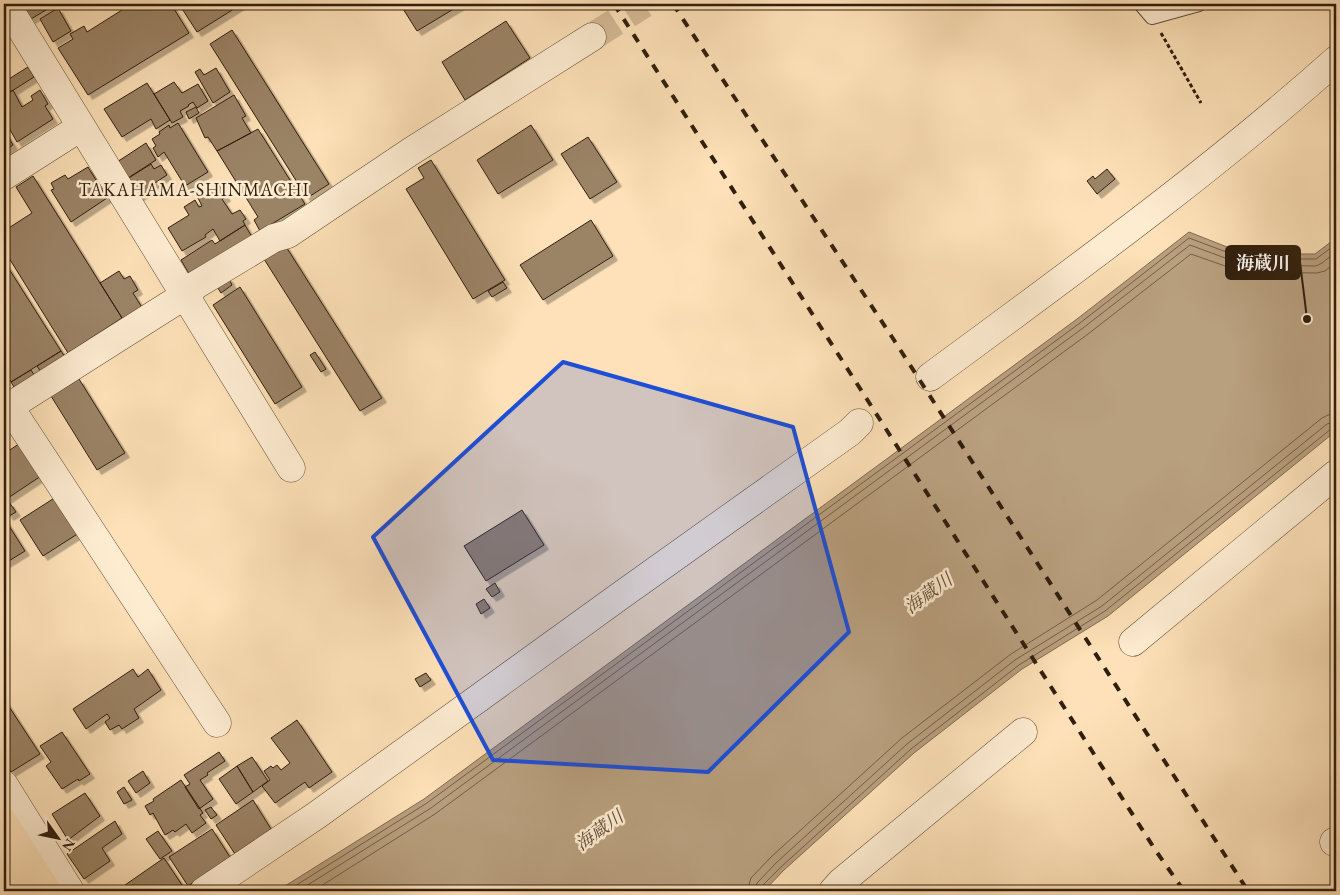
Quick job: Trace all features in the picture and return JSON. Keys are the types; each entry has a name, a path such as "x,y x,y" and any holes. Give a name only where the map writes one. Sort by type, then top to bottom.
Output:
{"highway":[{"path":"4,823 47,891"},
{"path":"4,868 19,891"}],"street":[{"path":"6,4 291,468"},
{"path":"217,723 124,581 6,408 185,296 194,286 274,238 288,234 410,152 592,37"},
{"path":"930,377 1133,226 1217,160 1336,60"},
{"path":"4,176 81,127"},
{"path":"204,891 325,810 850,432 859,423"},
{"path":"1133,642 1336,474"},
{"path":"833,891 841,882 1023,732"},
{"path":"4,785 70,891"}],"lane":[{"path":"1141,4 1152,17 1199,4"}],"path":[{"path":"1152,17 1201,102"}],"highlighted area":[{"path":"563,362 793,427 849,632 708,772 493,760 373,537"}],"water":[{"path":"1189,232 1245,254 1315,254 1336,238 1336,431 1108,616 1022,669 914,753 784,870 764,891 277,891 424,799 1077,319"}],"building":[{"path":"22,4 56,4 31,19"},
{"path":"119,4 171,4 189,33 88,95 58,48 73,39 70,34 84,26 87,32 122,10"},
{"path":"179,4 242,4 197,32"},
{"path":"400,4 462,4 417,31"},
{"path":"58,8 71,31 53,42 40,19"},
{"path":"506,21 530,58 465,100 442,62"},
{"path":"232,30 329,184 307,198 210,44"},
{"path":"28,67 34,77 4,96 4,82"},
{"path":"216,68 230,92 213,103 195,72 200,69 204,75"},
{"path":"174,82 182,93 198,84 208,101 197,108 193,102 188,105 180,111 183,117 172,123 154,94"},
{"path":"147,83 170,120 156,129 151,119 122,137 104,109"},
{"path":"13,90 22,107 33,100 31,96 40,90 48,104 45,106 53,119 17,142 4,119 4,96"},
{"path":"234,95 246,116 242,118 251,133 217,151 208,137 205,138 196,118"},
{"path":"196,107 199,113 189,119 186,112"},
{"path":"178,123 208,172 185,186 164,152 158,157 153,148 156,146 152,139 169,125 170,128"},
{"path":"531,125 553,160 498,194 477,160"},
{"path":"258,129 305,204 260,231 254,220 258,217 217,151"},
{"path":"4,130 13,145 4,151"},
{"path":"588,137 617,182 590,199 561,154"},
{"path":"146,143 156,160 128,178 117,162"},
{"path":"431,160 505,280 473,299 406,189 424,178 418,168"},
{"path":"151,164 154,169 161,165 167,175 147,188 149,190 138,197 127,179"},
{"path":"88,167 107,198 71,222 51,190 54,189 51,183 65,175 68,179"},
{"path":"1107,169 1115,179 1097,194 1087,181 1093,176 1095,179"},
{"path":"33,176 122,318 68,353 4,250 4,231 32,213 16,187"},
{"path":"219,185 226,197 222,199 232,214 240,210 246,219 243,221 245,225 220,241 213,229 205,235 206,237 182,251 168,228 189,215 184,207 195,200 199,207 202,206 198,198"},
{"path":"591,220 613,256 543,300 520,265"},
{"path":"245,225 252,237 191,277 181,260 212,240 215,244"},
{"path":"285,245 382,398 360,411 264,259"},
{"path":"4,261 61,351 11,382 4,371"},
{"path":"119,271 124,279 130,276 138,290 133,293 143,309 124,321 100,283"},
{"path":"228,277 232,285 221,293 216,285"},
{"path":"503,282 507,288 492,297 488,291"},
{"path":"240,287 302,387 275,404 213,305"},
{"path":"61,351 65,357 41,372 37,366"},
{"path":"315,352 326,369 321,372 310,355"},
{"path":"31,370 34,375 14,387 11,382"},
{"path":"79,379 125,453 97,470 51,396"},
{"path":"23,441 44,474 5,500 4,454"},
{"path":"56,497 79,533 43,556 20,520"},
{"path":"9,502 16,512 9,516 4,505"},
{"path":"522,510 544,545 486,581 464,546"},
{"path":"4,518 25,551 4,564"},
{"path":"495,583 500,592 492,597 486,589"},
{"path":"484,599 490,608 481,614 476,604"},
{"path":"133,669 138,677 148,669 161,690 134,709 139,718 122,729 119,725 110,730 105,722 110,718 107,714 86,729 73,709"},
{"path":"426,673 431,680 420,687 415,679"},
{"path":"4,699 40,754 11,772 4,761"},
{"path":"297,720 332,772 309,788 305,782 275,803 262,786 270,780 264,771 271,766 273,768 277,765 281,770 290,763 271,738"},
{"path":"62,732 90,774 62,789 46,766 51,762 40,746"},
{"path":"219,752 225,761 200,780 213,799 199,809 185,787 190,784 184,775"},
{"path":"252,757 268,781 253,792 237,766"},
{"path":"237,766 253,792 236,804 219,779"},
{"path":"143,771 150,783 136,793 128,781"},
{"path":"181,780 203,813 200,815 206,823 192,833 186,824 175,832 173,830 165,835 153,813 150,815 145,806"},
{"path":"124,787 132,800 124,804 117,792"},
{"path":"85,793 100,816 68,840 52,814"},
{"path":"253,800 271,829 235,854 216,825"},
{"path":"211,807 217,815 211,819 205,810"},
{"path":"115,821 122,834 102,848 110,861 84,879 67,854"},
{"path":"212,829 230,857 188,886 169,857"},
{"path":"158,831 172,851 160,859 146,839"},
{"path":"164,858 184,888 179,891 129,891 125,885"}],"tunnel":[{"path":"592,37 644,4"}],"railway":[{"path":"614,4 1156,851 1184,891"},
{"path":"673,4 892,337 1248,891"}],"place":[{"name":"海蔵川","path":"1307,319"}],"district":[{"name":"TAKAHAMA-SHINMACHI","path":"194,189"}]}
